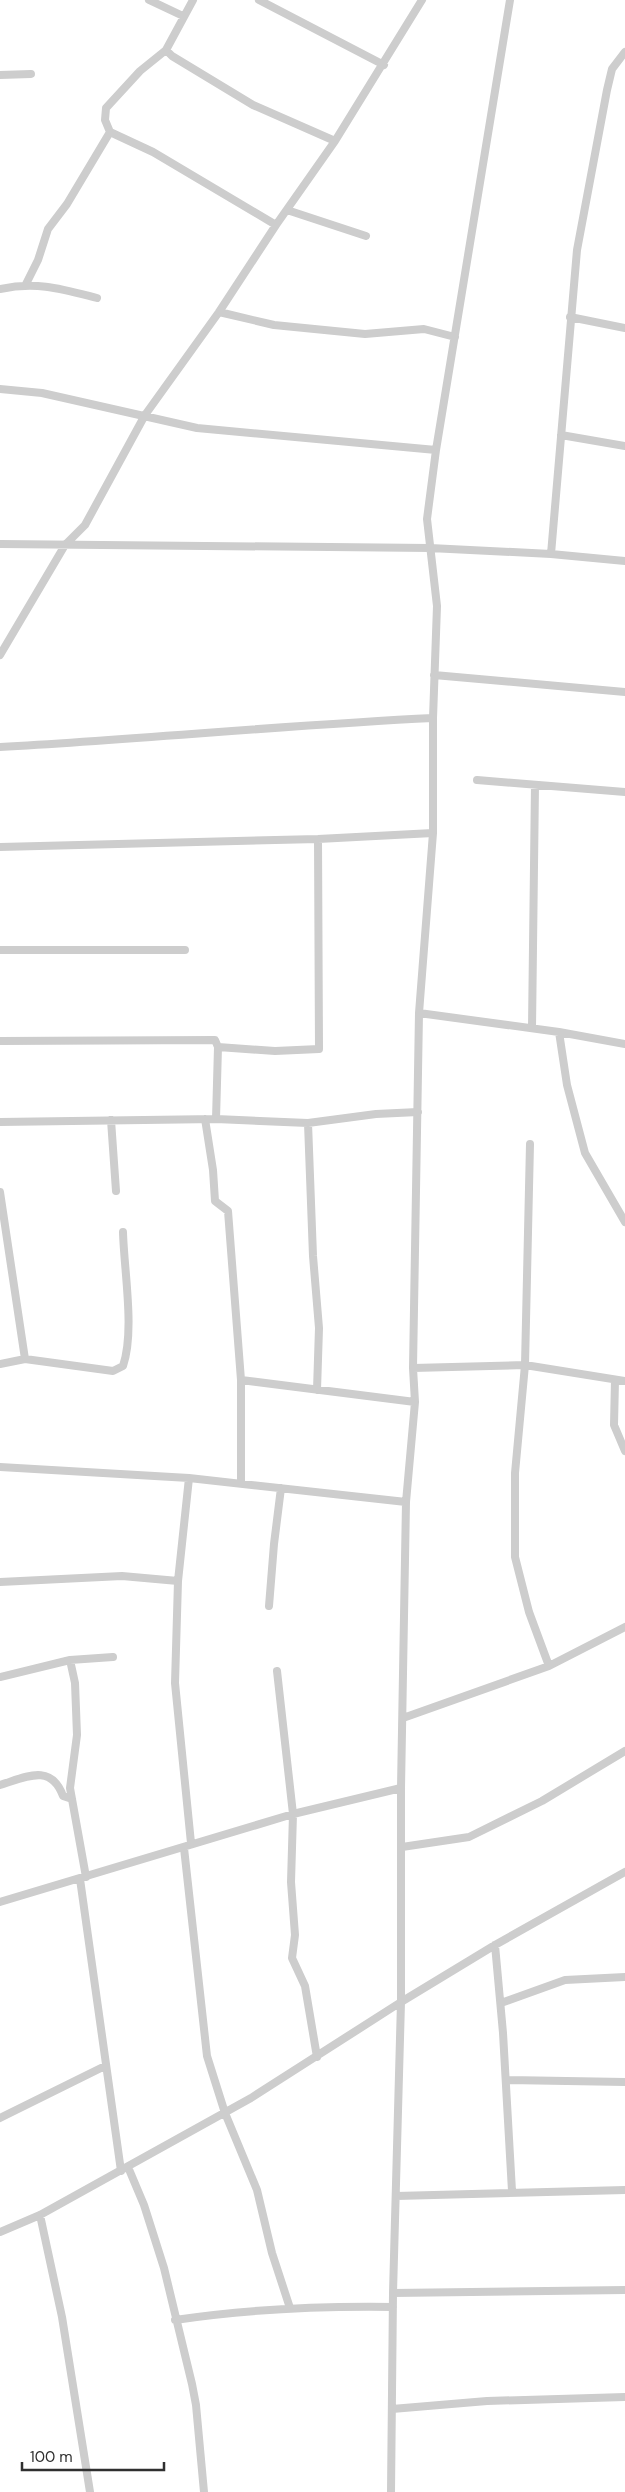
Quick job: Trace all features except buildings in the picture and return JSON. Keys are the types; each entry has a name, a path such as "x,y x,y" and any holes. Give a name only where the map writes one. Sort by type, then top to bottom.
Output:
{"street":[{"path":"149,0 183,16"},
{"path":"193,0 166,50 140,71 106,108 106,120 110,132 153,152 276,225"},
{"path":"259,0 384,65"},
{"path":"0,655 65,545 84,525 145,415 219,312 276,225 335,141 384,65 422,0"},
{"path":"391,2492 393,2294 401,2002 401,1788 406,1502 415,1402 413,1368 419,1013 433,833 433,718 437,606 427,518 436,450 510,0"},
{"path":"166,50 172,56 253,105 335,141"},
{"path":"551,554 577,250 607,90 612,70 625,52"},
{"path":"0,75 31,74"},
{"path":"26,284 38,260 48,229 67,204 110,132"},
{"path":"287,210 366,236"},
{"path":"0,289 26,284 46,285 97,298"},
{"path":"219,312 274,326 365,334 424,329 456,337"},
{"path":"570,317 625,328"},
{"path":"0,389 42,393 197,428 436,450"},
{"path":"562,436 625,446"},
{"path":"0,544 430,548 551,554 625,561"},
{"path":"434,675 625,692"},
{"path":"0,747 144,739 317,724 433,718"},
{"path":"477,780 625,792"},
{"path":"532,1028 535,785"},
{"path":"0,847 318,840 433,833"},
{"path":"218,1047 275,1051 319,1050 318,840"},
{"path":"0,950 185,950"},
{"path":"419,1013 559,1032 625,1044"},
{"path":"559,1032 567,1086 586,1153 625,1222"},
{"path":"0,1041 215,1040 218,1047 216,1119"},
{"path":"0,1122 216,1119 308,1123 376,1114 418,1112"},
{"path":"205,1119 213,1170 215,1201 228,1211 241,1380 241,1483"},
{"path":"111,1120 116,1191"},
{"path":"308,1123 318,1328 317,1390"},
{"path":"530,1144 525,1365 515,1473 515,1557 529,1612 549,1666"},
{"path":"0,1192 25,1359"},
{"path":"0,1364 25,1359 112,1371 123,1366 127,1357 129,1325 123,1232"},
{"path":"413,1368 525,1365 625,1381"},
{"path":"241,1380 415,1402"},
{"path":"615,1380 614,1425 625,1451"},
{"path":"0,1467 189,1478 406,1502"},
{"path":"189,1478 178,1581 175,1683 187,1846 208,2056 225,2113 257,2190 272,2253 290,2308"},
{"path":"269,1606 281,1488"},
{"path":"0,1582 122,1576 178,1581"},
{"path":"403,1718 549,1666 625,1626"},
{"path":"0,1677 70,1660 112,1657"},
{"path":"70,1660 75,1683 77,1735 70,1788 83,1878 105,2066 125,2169 144,2205 164,2268 196,2404 204,2492"},
{"path":"277,1671 293,1814 291,1882 295,1935 292,1958 304,1986 317,2057"},
{"path":"402,1847 469,1837 542,1801 625,1751"},
{"path":"0,1785 42,1775 50,1777 59,1785 63,1796 72,1799"},
{"path":"0,1902 293,1814 401,1788"},
{"path":"0,2232 40,2215 225,2113 495,1945 625,1872"},
{"path":"495,1945 506,2080 512,2191"},
{"path":"500,2002 565,1980 625,1977"},
{"path":"0,2118 105,2066"},
{"path":"506,2080 625,2082"},
{"path":"396,2196 512,2191 625,2190"},
{"path":"40,2215 62,2317 90,2492"},
{"path":"393,2294 625,2290"},
{"path":"175,2320 232,2312 290,2308 393,2307"},
{"path":"392,2409 487,2401 625,2397"}]}
